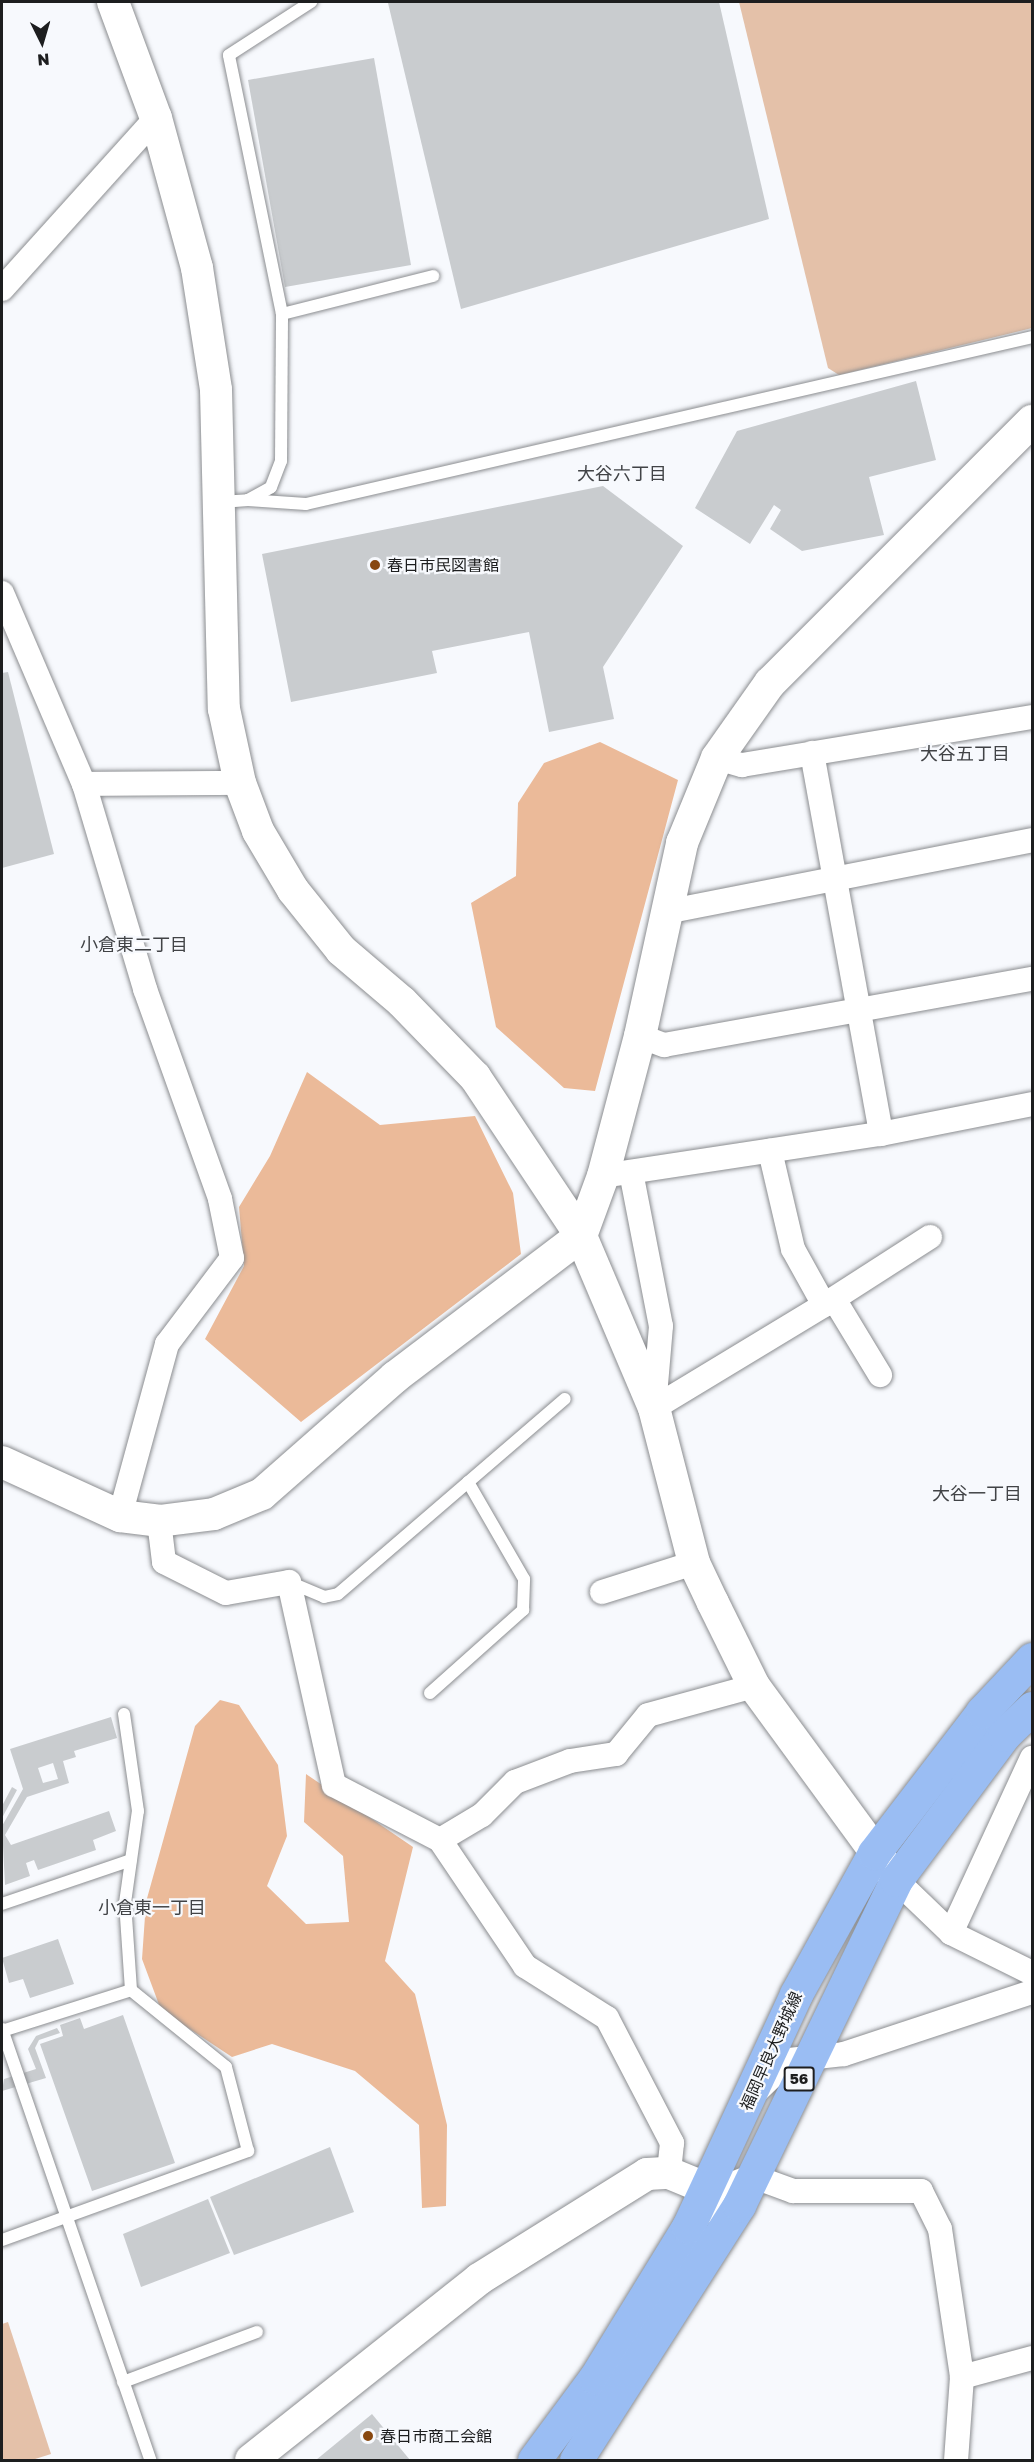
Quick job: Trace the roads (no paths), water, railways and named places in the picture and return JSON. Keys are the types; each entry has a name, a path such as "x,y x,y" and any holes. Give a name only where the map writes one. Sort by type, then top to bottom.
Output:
{"main road":[{"name":"福岡早良大野城線","path":"534,2460 595,2378 688,2227 708,2189 796,1994 874,1853 906,1805 1032,1659"},
{"name":"56","path":"576,2460 651,2351 752,2176 896,1880 997,1744 1032,1708"}],"street":[{"path":"113,2 156,118 197,268 235,501 224,709 240,783 258,831 293,890 341,950 450,1047 503,1113 581,1236 654,1408 694,1563 754,1686 874,1853 896,1880 951,1933 1032,1973"},
{"path":"2,289 156,118"},
{"path":"2,1462 120,1516 159,1521 214,1514 262,1494 395,1377 581,1236 617,1174 640,1036 682,843 717,758 770,683 1032,421"},
{"path":"2,593 84,784 146,989 220,1199 232,1258 167,1344 120,1516"},
{"path":"717,758 742,765 1032,717"},
{"path":"812,753 881,1134"},
{"path":"84,784 240,783"},
{"path":"666,912 835,881 1032,840"},
{"path":"640,1036 664,1045 859,1012 1032,979"},
{"path":"617,1174 881,1134 1032,1104"},
{"path":"770,1150 793,1249 880,1375"},
{"path":"617,1174 661,1326 654,1408"},
{"path":"654,1408 829,1302 930,1237"},
{"path":"159,1521 164,1562 226,1593 289,1582 334,1785 440,1840 525,1966 607,2018 672,2143 669,2173"},
{"path":"602,1592 694,1563"},
{"path":"440,1840 482,1815 515,1782 570,1761 616,1754 648,1715 754,1686"},
{"path":"951,1933 1032,1758"},
{"path":"749,2098 789,2060 811,2054 844,2054 1032,1992"},
{"path":"251,2460 479,2279 646,2174 669,2173 708,2189"},
{"path":"688,2227 735,2183 752,2176 792,2191 921,2191 940,2229 962,2377 956,2460"},
{"path":"962,2377 1032,2358"}],"lane":[{"path":"235,501 271,487 281,461 282,314 229,55 311,2"},
{"path":"282,314 433,276"},
{"path":"235,501 306,504 1032,337"},
{"path":"289,1582 324,1597 338,1594 565,1399"},
{"path":"430,1693 522,1610 524,1579 468,1482"},
{"path":"2,2240 68,2219 248,2151 226,2067 131,1990 125,1903 138,1811 124,1714"},
{"path":"2,1904 131,1860"},
{"path":"131,1990 2,2030 150,2460"},
{"path":"123,2382 257,2332"}],"place":[{"name":"春日市民図書館","path":"375,565"},
{"name":"春日市商工会館","path":"368,2436"}],"district":[{"name":"大谷六丁目","path":"622,473"},
{"name":"大谷五丁目","path":"965,753"},
{"name":"小倉東二丁目","path":"134,944"},
{"name":"大谷一丁目","path":"977,1493"},
{"name":"小倉東一丁目","path":"152,1907"}]}
